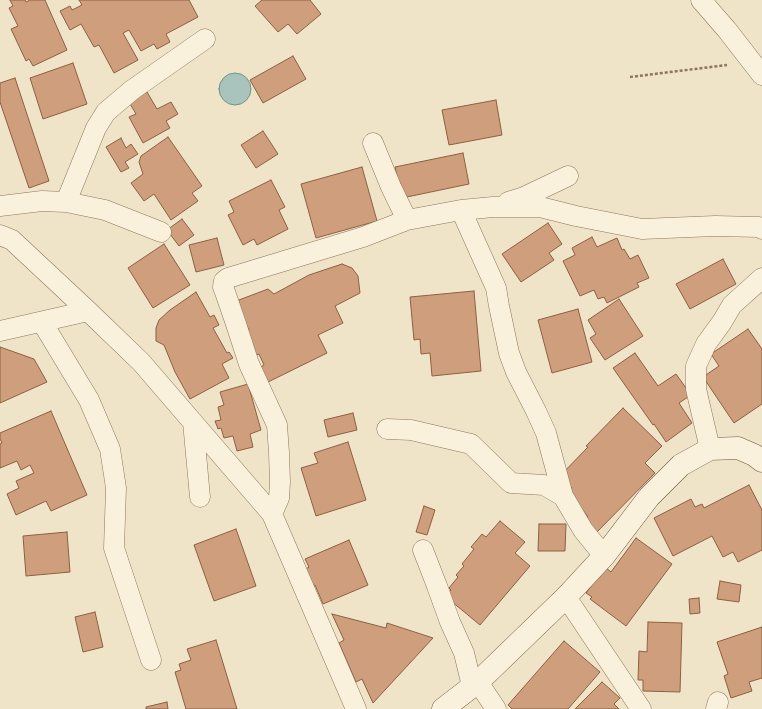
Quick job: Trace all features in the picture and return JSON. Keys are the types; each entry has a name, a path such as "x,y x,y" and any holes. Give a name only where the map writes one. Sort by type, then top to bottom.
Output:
{"main road":[{"path":"443,709 475,684 566,597 604,556 649,497 680,465 710,449 738,448 754,455 762,461"}],"street":[{"path":"701,0 727,30 757,69"},
{"path":"66,202 96,128 106,112 132,90 205,39"},
{"path":"373,143 391,187 407,220"},
{"path":"493,207 524,197 568,176"},
{"path":"0,206 42,202 66,202 105,210 161,232"},
{"path":"272,514 279,498 280,482 277,425 249,364 224,292 224,281 228,278 363,237 407,220 461,210 493,207 540,207 642,230 761,225"},
{"path":"461,210 496,288 509,353 516,372 546,433 563,496 583,530 604,556"},
{"path":"0,235 12,240 141,362 272,514 356,709"},
{"path":"710,449 696,389 696,366 706,344 732,305 762,278"},
{"path":"0,331 88,311"},
{"path":"42,322 89,400 110,450 116,488 114,548 151,660"},
{"path":"193,422 200,497"},
{"path":"387,429 411,430 471,444 511,483 544,485 563,496"},
{"path":"423,550 475,684 496,709"},
{"path":"566,597 641,709"}],"path":[{"path":"630,77 757,69"}],"water":[{"path":"235,73 244,76 248,80 251,89 248,98 244,102 235,105 226,102 222,98 219,89 222,80 226,76"}],"building":[{"path":"10,0 25,0 26,2 30,0 45,0 67,50 33,66 29,59 26,61 11,29 18,26 9,8 13,6"},
{"path":"79,0 189,0 198,17 166,34 170,42 157,49 154,44 141,51 129,30 123,33 138,60 114,73 99,45 94,47 81,24 70,30 60,11 70,6 72,10 82,5"},
{"path":"262,0 310,0 321,14 297,34 288,24 278,32 255,6"},
{"path":"293,56 306,79 263,103 250,80"},
{"path":"73,63 87,104 43,119 30,78"},
{"path":"15,78 49,181 29,188 0,102 0,83"},
{"path":"147,92 157,109 171,102 178,114 166,121 170,128 143,143 129,117 136,114 129,102"},
{"path":"496,100 502,135 449,145 442,110"},
{"path":"263,131 278,154 256,168 241,145"},
{"path":"168,137 202,186 192,193 198,201 171,220 154,194 144,201 131,183 143,174 139,162 141,156"},
{"path":"121,138 126,148 131,144 138,154 125,162 129,168 121,172 106,147"},
{"path":"463,153 469,184 402,198 395,167"},
{"path":"362,167 377,221 316,238 301,184"},
{"path":"271,180 285,207 279,210 288,229 257,245 254,239 243,245 228,215 234,212 229,201"},
{"path":"182,219 194,235 179,246 167,230"},
{"path":"548,223 562,244 549,253 554,260 521,282 502,254"},
{"path":"592,237 597,247 617,238 622,250 624,249 630,259 638,255 649,278 637,283 639,287 607,303 604,297 598,299 594,290 580,296 563,261 575,255 572,248"},
{"path":"217,238 224,265 196,272 189,245"},
{"path":"164,244 190,285 153,308 128,268"},
{"path":"723,259 736,284 690,309 676,284"},
{"path":"342,264 352,268 358,276 360,293 335,306 343,323 318,335 327,353 266,383 259,368 264,365 259,354 255,356 244,333 249,330 231,303 268,289 274,294 309,275"},
{"path":"474,291 481,371 432,376 430,353 421,354 420,339 414,340 410,297"},
{"path":"196,292 210,317 214,315 219,325 213,328 227,353 229,352 233,358 222,364 229,378 190,399 175,372 164,345 156,341 156,328 159,320 170,310"},
{"path":"619,299 643,336 605,360 590,338 596,334 588,320"},
{"path":"578,309 592,362 552,373 538,320"},
{"path":"748,329 762,349 762,404 734,423 703,377 719,366 711,354"},
{"path":"0,347 34,359 47,382 0,403"},
{"path":"635,353 658,386 676,374 691,395 679,403 692,423 666,442 613,368"},
{"path":"248,384 261,430 250,434 253,447 237,451 233,436 224,438 221,428 218,429 215,421 221,420 218,407 224,405 220,392"},
{"path":"623,408 662,446 645,463 655,473 595,534 583,523 588,517 569,492 572,488 559,477 588,447 586,446"},
{"path":"51,411 87,495 51,511 46,501 16,515 7,494 19,488 16,481 34,473 30,465 21,470 17,461 0,468 0,444 2,443 0,433"},
{"path":"353,413 357,430 328,437 324,420"},
{"path":"348,442 366,500 316,516 301,468 318,463 314,453"},
{"path":"749,485 762,510 762,550 738,562 733,552 723,557 712,536 673,556 654,518 691,499 695,507 702,504 704,508"},
{"path":"424,506 435,510 427,535 416,532"},
{"path":"500,521 525,542 515,553 530,566 480,625 445,596 451,590 449,588 458,577 456,575 464,566 462,564 474,549 471,547 482,534 486,537"},
{"path":"539,524 566,524 565,551 538,551"},
{"path":"236,529 256,586 214,601 194,545"},
{"path":"67,532 70,572 26,576 23,536"},
{"path":"636,538 672,564 626,626 590,599 592,597 586,593 605,567 611,572"},
{"path":"349,540 368,585 323,604 315,585 311,587 304,570 309,567 305,559"},
{"path":"720,581 741,585 739,602 717,599"},
{"path":"699,598 700,613 690,614 689,599"},
{"path":"95,612 103,647 83,652 75,617"},
{"path":"332,614 386,628 387,623 433,638 373,703 362,679 356,682 339,643 344,640"},
{"path":"648,622 682,623 680,692 643,691 643,680 638,680 639,651 647,652"},
{"path":"762,627 762,678 749,682 752,691 731,698 724,676 728,674 717,642"},
{"path":"216,640 237,709 186,709 175,672 181,670 179,664 191,660 187,649"},
{"path":"564,641 600,672 568,709 512,709 508,705"},
{"path":"602,682 620,698 614,704 619,709 575,709"},
{"path":"167,702 168,709 146,709 146,707"}]}
